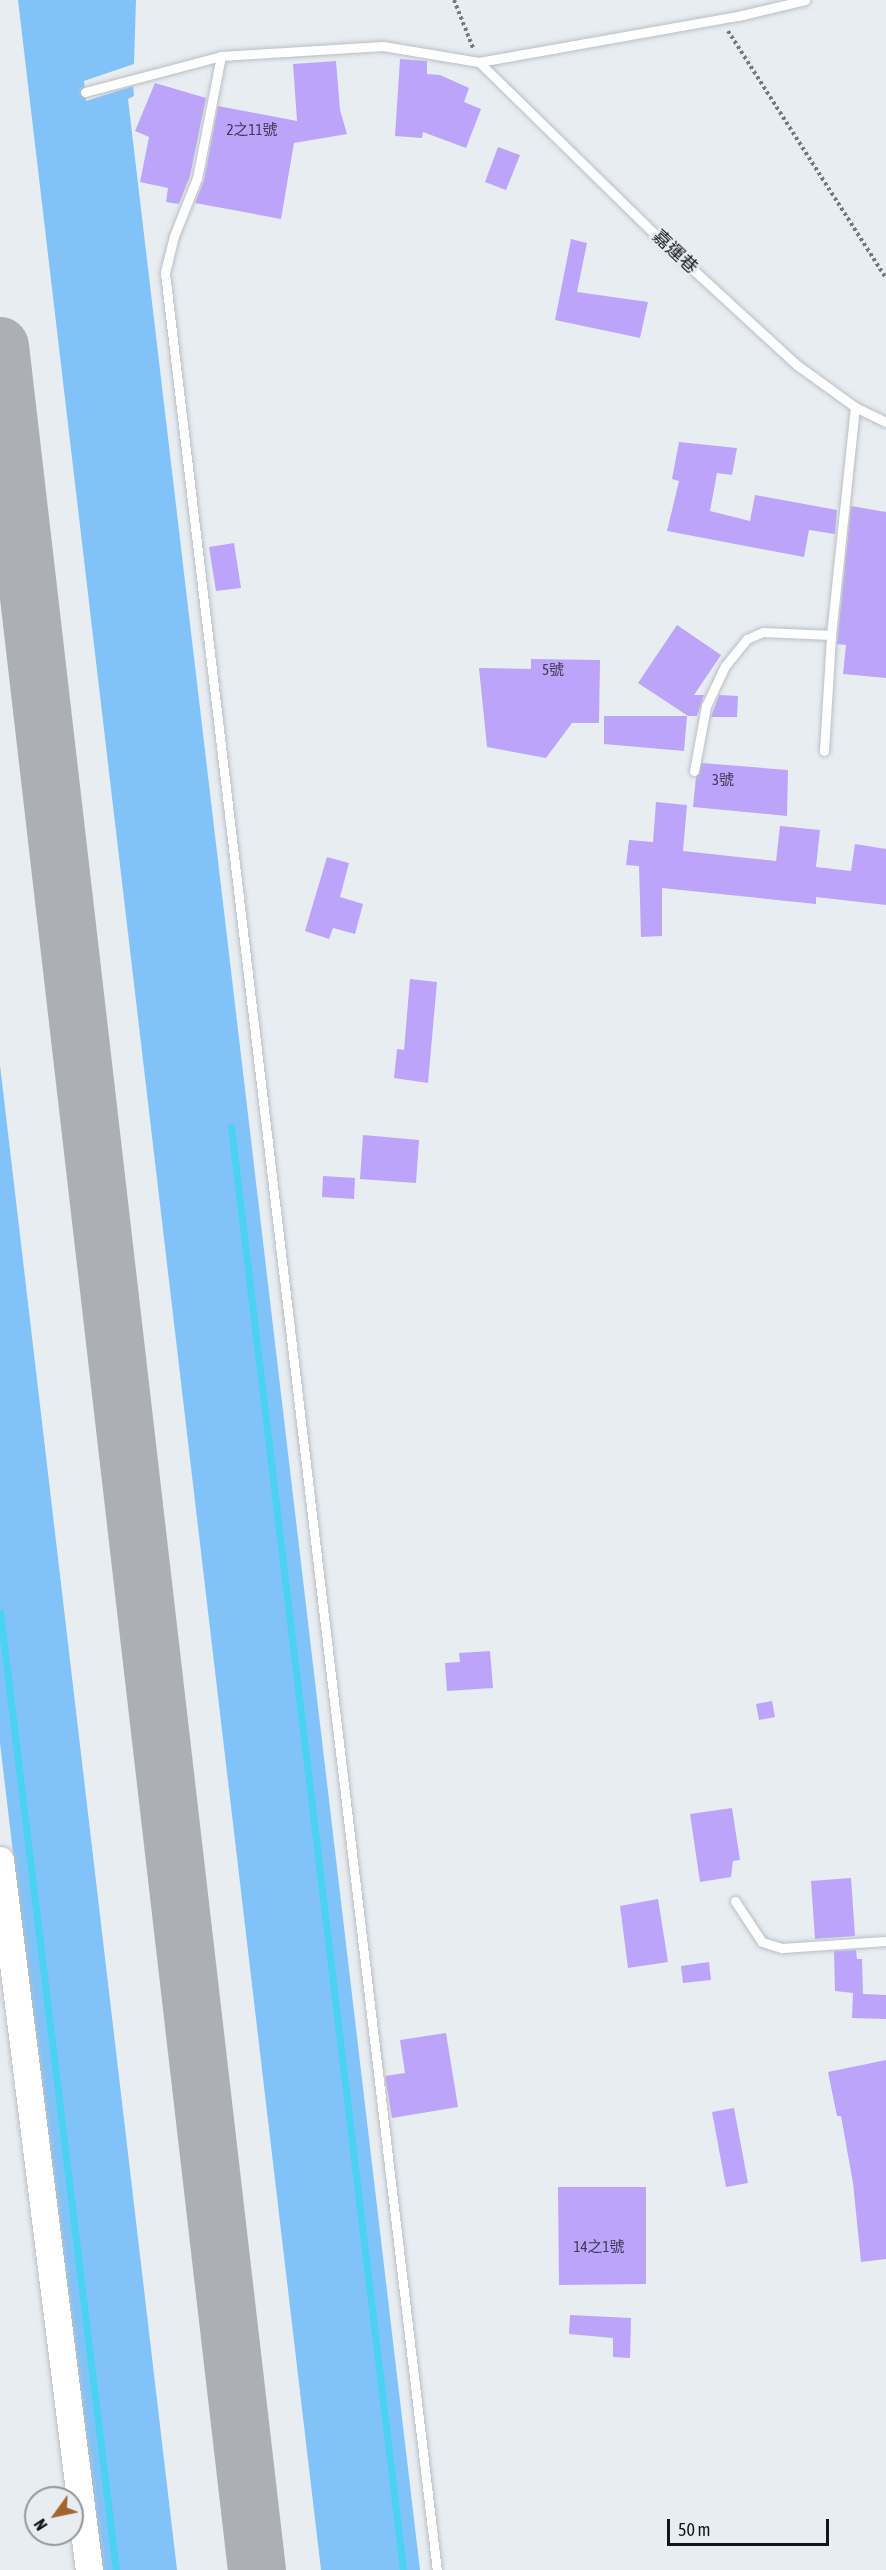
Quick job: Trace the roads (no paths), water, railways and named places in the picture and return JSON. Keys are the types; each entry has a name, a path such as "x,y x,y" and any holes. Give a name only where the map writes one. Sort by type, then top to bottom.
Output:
{"street":[{"path":"0,1860 89,2570"}],"lane":[{"path":"85,92 221,56 382,46 479,63 738,16 805,0"},
{"path":"221,56 197,178 174,236 165,273 437,2570"},
{"name":"嘉運巷","path":"479,63 662,241 796,365 855,407 886,422"},
{"path":"824,751 831,635 855,407"},
{"path":"694,771 706,706 725,666 747,639 763,632 831,635"},
{"path":"735,1901 762,1942 782,1948 886,1941"}],"waterway":[{"path":"231,1127 403,2570"},
{"path":"0,1612 116,2570"}]}
